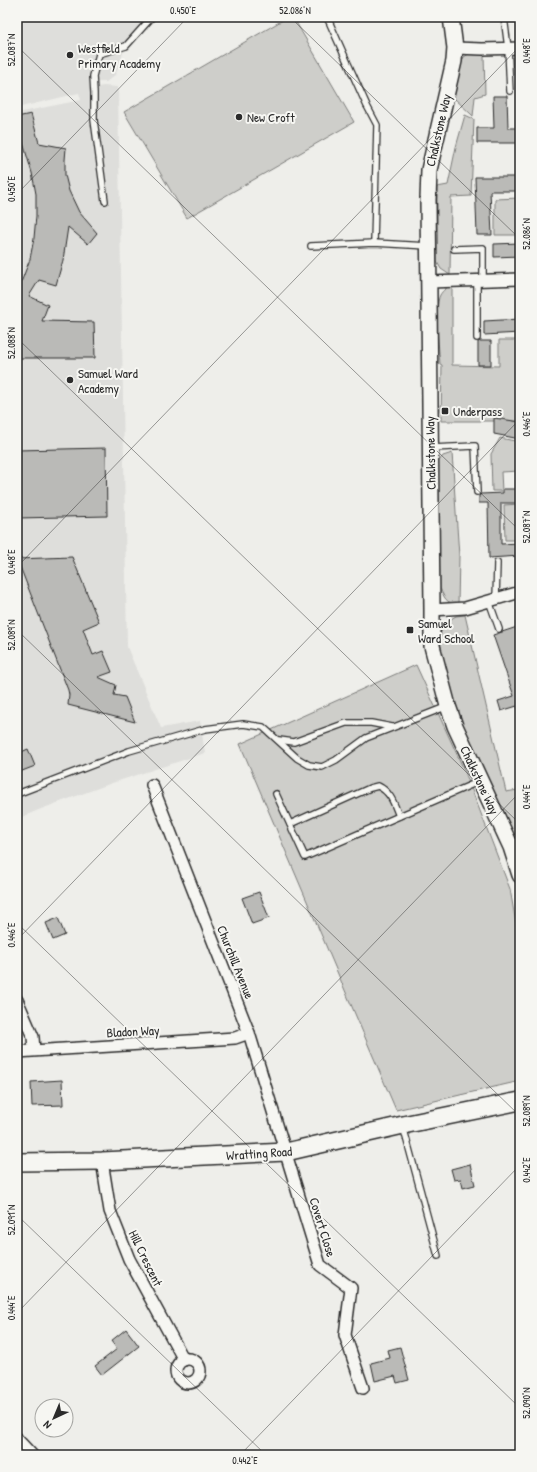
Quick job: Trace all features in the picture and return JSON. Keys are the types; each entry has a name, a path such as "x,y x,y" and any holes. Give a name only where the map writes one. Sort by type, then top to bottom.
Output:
{"main road":[{"name":"Wratting Road","path":"17,1162 102,1161 286,1152 520,1101"}],"street":[{"name":"Chalkstone Way","path":"451,17 455,48 454,61 429,170 428,200 432,646 448,706 455,726 480,781 515,845 520,876"},
{"path":"455,48 520,48"},
{"path":"429,282 520,279"},
{"path":"432,610 465,608 520,592"},
{"name":"Churchill Avenue","path":"152,785 249,1033 286,1152"},
{"path":"17,1000 33,1037 34,1050"},
{"name":"Bladon Way","path":"17,1052 235,1038 249,1033"},
{"name":"Covert Close","path":"286,1152 320,1265 351,1288 345,1335 363,1388"},
{"name":"Hill Crescent","path":"102,1161 110,1211 129,1259 184,1360"},
{"path":"17,1438 32,1455"}],"lane":[{"path":"104,201 94,120 93,76 99,54 126,46 152,17"},
{"path":"328,17 367,106 377,125 374,243"},
{"path":"504,17 508,48 510,91"},
{"path":"311,246 374,243 428,246"},
{"path":"454,249 484,248 480,281 477,338"},
{"path":"430,448 475,446 477,492"},
{"path":"497,563 493,600 499,629"},
{"path":"17,794 129,751 205,729 243,724 263,727 297,758 309,765 322,767 336,760 366,738 448,706"},
{"path":"279,740 294,742 346,723 371,723 394,727"},
{"path":"276,794 305,857 480,781"},
{"path":"290,824 370,788 378,786 384,788 390,796 399,816"},
{"path":"403,1126 438,1256"}],"shaded area":[{"name":"Samuel Ward Academy","path":"17,17 154,17 125,47 115,75 106,82 94,82 92,88 103,86 118,87 127,647 161,728 200,721 205,753 112,783 17,819 17,113 81,100 79,93 17,108"},
{"name":"New Croft","path":"288,17 293,17 354,122 187,218 124,112"},
{"path":"472,52 484,55 485,94 475,97 473,116 453,97 459,66 464,57"},
{"path":"465,115 474,119 471,196 451,197 450,275 441,269 437,262 437,187 448,185"},
{"path":"520,198 520,235 495,235 495,199"},
{"path":"452,286 452,365 499,366 499,340 520,340 520,421 441,421 442,365 440,364 437,309 440,295 445,289"},
{"path":"500,438 520,442 520,471 501,472 502,491 492,491 491,454"},
{"path":"452,453 459,556 458,604 448,601 444,597 440,588 438,462 443,456"},
{"path":"520,504 520,540 505,540 504,505"},
{"path":"465,615 506,792 518,790 520,797 520,835 513,833 507,826 451,697 442,658 440,635 444,623 456,616"},
{"path":"416,665 465,772 510,889 520,947 520,1081 396,1110 240,744"}],"building":[{"path":"493,96 507,96 508,128 520,128 520,143 477,143 477,128 494,128"},
{"path":"31,114 39,143 66,148 65,175 69,191 79,212 97,233 88,244 68,227 63,260 56,285 39,280 29,296 48,305 42,321 94,322 95,358 17,358 17,293 30,259 34,238 36,194 32,173 21,136 17,137 17,117"},
{"path":"475,177 520,177 520,191 490,191 492,235 477,235"},
{"path":"520,243 520,256 494,257 494,244"},
{"path":"520,319 520,333 484,335 484,321"},
{"path":"491,341 491,365 478,365 478,342"},
{"path":"494,418 520,422 520,439 494,434"},
{"path":"106,448 107,516 18,518 17,450"},
{"path":"503,489 520,489 520,503 501,503 501,544 520,543 520,556 489,558 488,503 479,503 479,496 481,494 503,493"},
{"path":"72,557 99,622 83,629 93,655 103,651 112,672 98,677 116,685 114,695 125,697 135,722 68,705 68,690 17,559"},
{"path":"520,626 520,709 518,709 517,706 501,711 498,701 514,696 493,635"},
{"path":"28,749 35,766 17,773 17,754"},
{"path":"259,892 269,918 252,924 242,898"},
{"path":"58,918 65,935 53,940 46,923"},
{"path":"62,1080 63,1105 32,1106 31,1082"},
{"path":"470,1164 475,1185 463,1188 461,1179 454,1180 451,1169"},
{"path":"126,1329 139,1346 102,1375 95,1366 117,1349 111,1341"},
{"path":"400,1347 409,1380 397,1383 395,1376 375,1381 371,1363 390,1358 388,1350"}],"place":[{"name":"Westfield Primary Academy","path":"70,55"},
{"name":"New Croft","path":"239,117"},
{"name":"Samuel Ward Academy","path":"70,380"},
{"name":"Underpass","path":"445,411"},
{"name":"Samuel Ward School","path":"410,630"}]}
